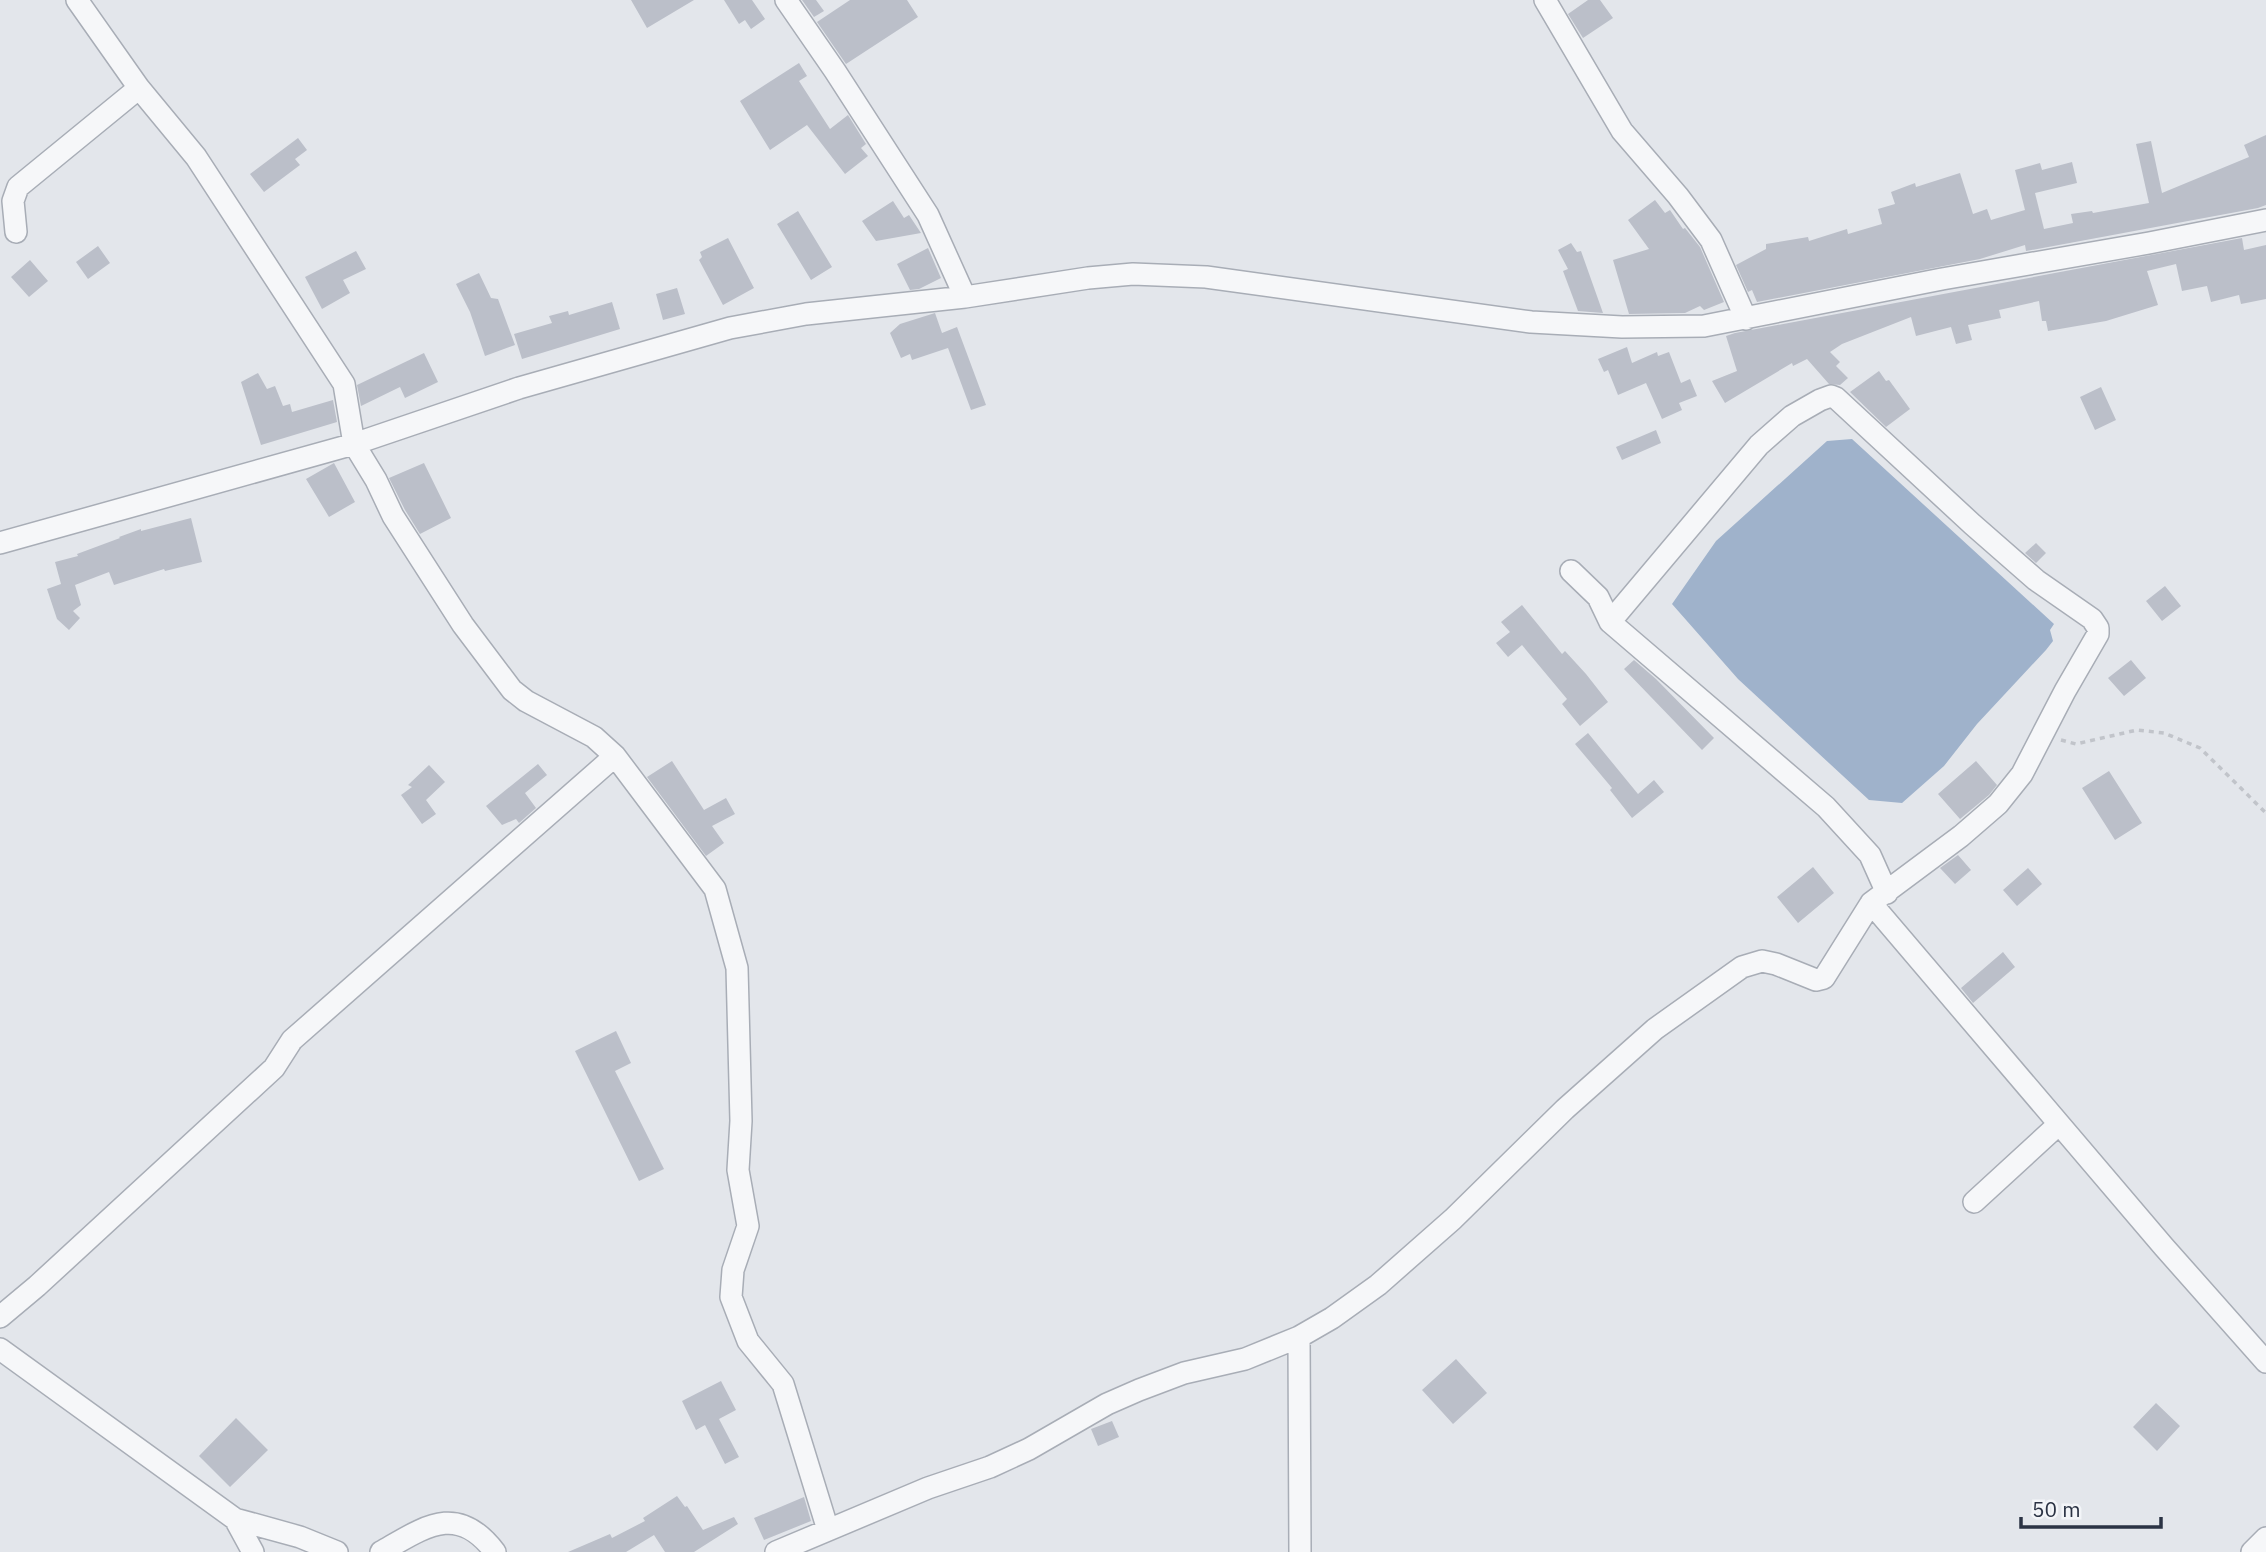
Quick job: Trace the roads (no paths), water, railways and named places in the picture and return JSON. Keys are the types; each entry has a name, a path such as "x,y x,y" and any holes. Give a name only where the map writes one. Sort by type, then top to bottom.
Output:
{"street":[{"path":"77,0 139,88 196,157 344,384 354,444 376,480 393,516 463,625 512,690 526,701 594,737 615,756 715,889 737,968 741,1121 738,1170 748,1226 733,1270 731,1297 748,1341 783,1384 828,1530"},
{"path":"786,0 928,215 965,297"},
{"path":"1545,0 1622,131 1678,196 1711,240 1746,319"},
{"path":"16,232 13,201 18,187 139,88"},
{"path":"0,543 354,444 519,388 730,328 806,314 965,297 1088,278 1155,274 1219,278 1531,322 1669,328 1704,326 1930,281 2266,220"},
{"path":"776,1552 928,1488 990,1467 1029,1449 1107,1404 1139,1390 1184,1373 1245,1359 1299,1337 1332,1318 1378,1285 1453,1219 1621,1059 1655,1029 1724,979 1742,967 1762,961 1816,980 1824,978 1879,898 1961,836 1998,804 2022,774 2098,634 2095,622 2036,580 1832,396 1792,416 1759,445 1610,622"},
{"path":"1571,571 1598,597 1610,622 1826,807 1870,855 1879,898 2059,1124 2266,1362"},
{"path":"0,1317 274,1068 292,1040 615,756"},
{"path":"1974,1202 2059,1124"},
{"path":"1299,1337 1300,1552"},
{"path":"0,1349 235,1520 300,1537 337,1552"},
{"path":"235,1520 253,1552"},
{"path":"381,1552 433,1525 453,1523 467,1525 495,1552"},
{"path":"2252,1552 2266,1538"}],"water":[{"path":"1852,439 2054,624 2050,630 2053,641 2046,650 1977,724 1944,766 1902,803 1869,800 1738,679 1672,604 1716,541 1827,441"}]}
